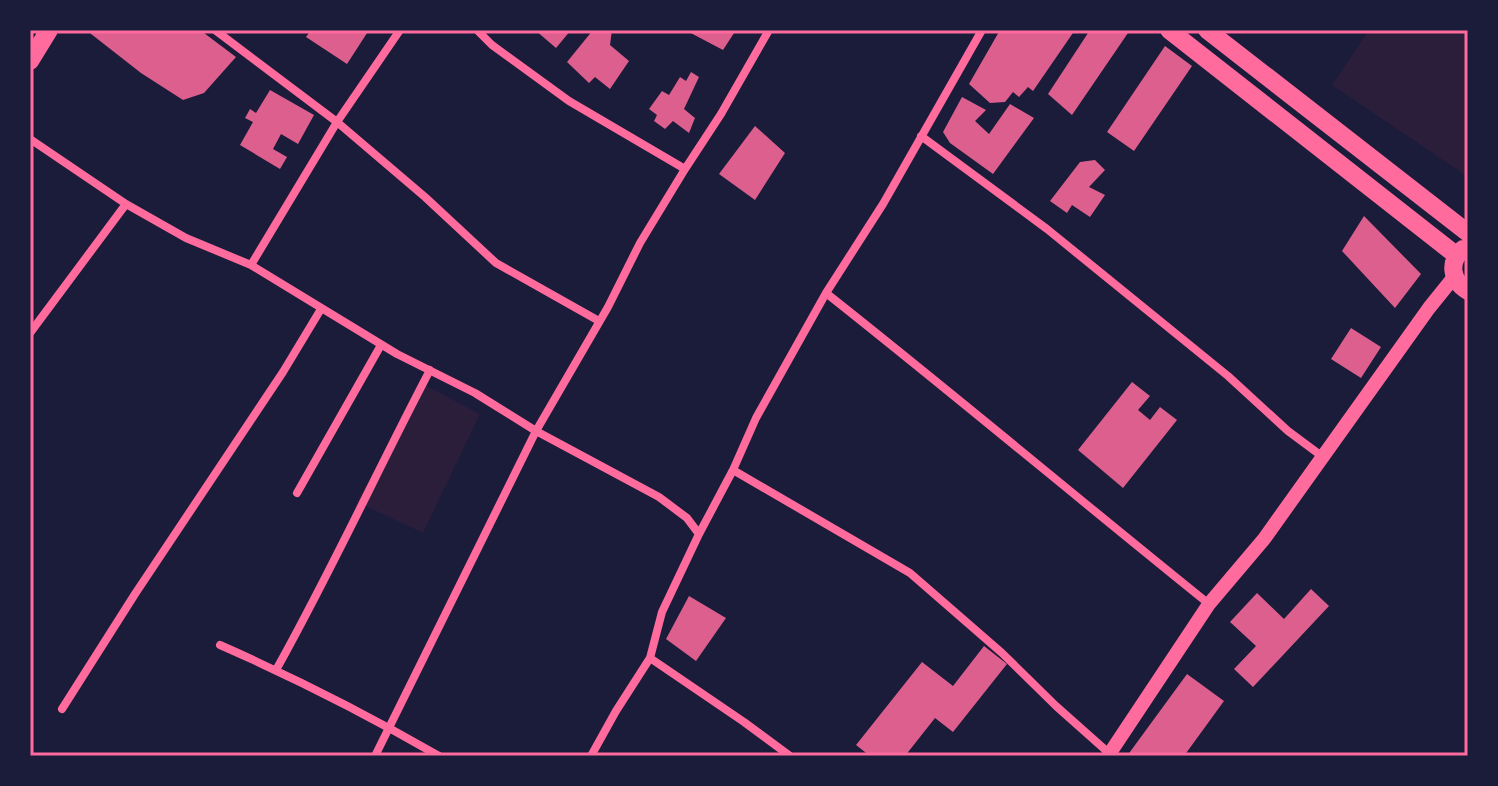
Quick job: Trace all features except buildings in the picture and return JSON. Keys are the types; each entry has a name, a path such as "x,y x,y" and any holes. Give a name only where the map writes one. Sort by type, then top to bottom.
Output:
{"main road":[{"path":"30,61 49,30"},
{"path":"1169,30 1462,250 1453,266 1454,277 1468,291"},
{"path":"1207,30 1468,233"}],"street":[{"path":"215,30 337,122 496,263 599,321"},
{"path":"251,265 337,122 400,30"},
{"path":"477,30 492,45 569,101 685,169"},
{"path":"375,756 536,431 608,307 640,243 721,114 769,30"},
{"path":"591,756 650,658 662,612 756,418 826,293 883,204 982,30"},
{"path":"921,136 1058,237 1323,457"},
{"path":"30,139 126,204 186,238 251,265 381,345 475,393 536,431 659,497 687,518 699,534"},
{"path":"30,333 126,204"},
{"path":"733,470 910,573 1002,653 1109,755 1209,604 1264,539 1454,277"},
{"path":"826,293 1209,604"},
{"path":"62,709 321,309"},
{"path":"297,493 381,345"},
{"path":"276,670 306,617 430,370"},
{"path":"220,645 276,670 439,756"},
{"path":"650,658 790,756"}],"shaded area":[{"path":"1369,30 1468,30 1468,177 1332,85"},
{"path":"421,383 480,414 423,533 357,502"}]}
